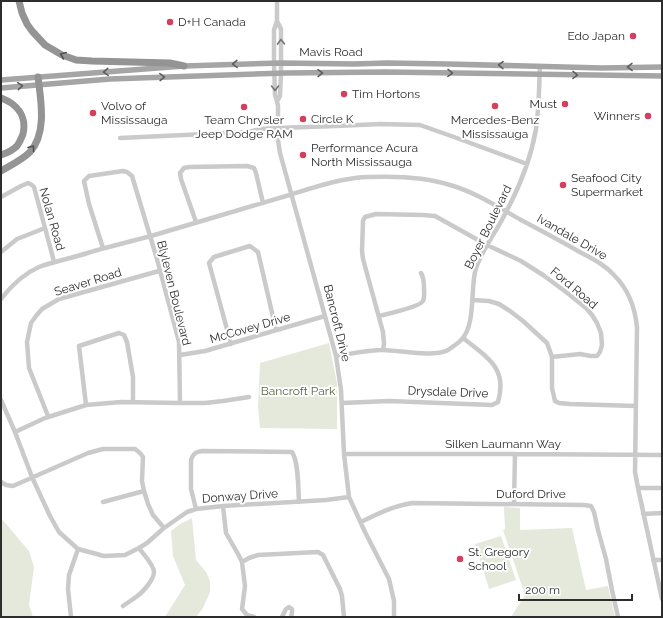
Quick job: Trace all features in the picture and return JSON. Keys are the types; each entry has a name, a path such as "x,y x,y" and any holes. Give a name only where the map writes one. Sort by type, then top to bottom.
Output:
{"highway":[{"path":"19,1 22,13 32,31 45,45 62,55 76,60 170,63 184,66"},
{"path":"1,171 24,157 36,143 41,128 42,116 39,81"},
{"path":"1,98 13,104 18,109 22,115 23,122 21,140 17,146 1,155"}],"main road":[{"name":"Mavis Road","path":"1,88 39,81 184,66 274,63 387,63 602,68 662,67"},
{"name":"Mavis Road","path":"1,80 39,81 384,72 662,76"}],"street":[{"path":"277,1 277,22"},
{"name":"Bancroft Drive","path":"277,22 281,29 280,96 277,101"},
{"name":"Bancroft Drive","path":"277,22 274,30 274,95 277,101 278,140 280,153 336,356 342,403 344,454 349,497 389,579 394,601 394,617"},
{"name":"Boyer Boulevard","path":"463,338 468,328 476,268 519,186 527,164 536,129 540,66"},
{"path":"120,138 248,132 261,129 278,128 381,124 420,125 527,164"},
{"path":"196,222 181,178 180,173 184,168 247,166 254,168 263,203"},
{"name":"Blyleven Boulevard","path":"103,248 89,204 84,182 89,176 123,171 128,172 132,176 157,259 179,342 180,404"},
{"name":"Ivandale Drive","path":"292,194 332,183 367,177 423,179 449,184 493,204 540,229 601,264 614,274 623,286 632,304 636,317 635,472 662,599"},
{"name":"Nolan Road","path":"1,197 28,183 32,185 54,262"},
{"path":"1,300 8,290 26,274 39,267 292,194"},
{"path":"383,350 383,332 363,259 363,221 365,217 376,214 434,216 487,245"},
{"path":"1,252 17,239 45,228"},
{"name":"Ford Road","path":"487,245 521,261 543,275 586,308 597,323 601,333 602,345 597,356 580,354 552,357"},
{"path":"231,344 209,263 214,257 250,246 258,252 276,330"},
{"name":"Seaver Road","path":"48,416 29,368 27,342 31,323 36,316 42,309 59,299 159,271"},
{"path":"379,316 415,306 422,302 424,298 424,282 421,273"},
{"path":"472,300 489,301 499,304 523,321 547,343 552,357 552,388 555,401 570,404 636,406"},
{"name":"McCovey Drive","path":"180,355 205,351 325,316"},
{"path":"86,405 79,346 119,333 124,335 127,342 133,377 133,402"},
{"path":"336,356 383,350 432,354 446,351 463,338"},
{"name":"Drysdale Drive","path":"342,403 389,401 492,404 498,402 501,378 497,369 491,361 463,338"},
{"path":"15,432 48,416 86,405 121,402 180,404 223,401 249,397"},
{"name":"Donway Drive","path":"1,400 3,410 15,432 32,477 59,532 78,549 104,556 125,555 147,543 164,528 187,512 196,509 349,497"},
{"path":"1,482 6,485 13,486 88,453 103,449 135,449 143,457 142,481 148,504 153,515 164,528"},
{"path":"196,509 191,489 191,460 192,456 196,452 202,451 292,452 296,462 299,502"},
{"name":"Silken Laumann Way","path":"344,454 662,455"},
{"path":"514,504 515,454"},
{"path":"638,488 662,488"},
{"path":"103,502 144,491"},
{"name":"Duford Drive","path":"361,522 388,509 412,503 591,506 594,512 606,559 618,617"},
{"path":"223,506 226,534 242,562 245,586 242,609 247,614 254,617"},
{"path":"643,514 662,513"},
{"path":"123,606 145,589 152,578 154,571 139,548"},
{"path":"72,617 68,589 69,575 78,549"},
{"path":"242,562 258,555 318,552 323,555 340,590 344,617"},
{"path":"653,560 662,560"},
{"path":"282,617 286,609 289,607 292,609 290,617"}],"green space":[{"name":"Bancroft Park","path":"329,343 337,383 337,429 260,428 258,407 260,363"},
{"path":"504,507 520,508 520,530 572,528 586,590 608,586 615,617 511,617 525,595 503,530 505,529"},
{"path":"1,518 29,551 34,567 29,605 33,617 1,617"},
{"path":"192,518 196,560 206,572 210,581 210,592 203,608 196,617 165,617 185,585 173,556 171,531 180,524"},
{"path":"501,536 516,580 489,589 475,544"}],"place":[{"name":"D+H Canada","path":"170,22"},
{"name":"Edo Japan","path":"633,36"},
{"name":"Tim Hortons","path":"344,94"},
{"name":"Must","path":"565,104"},
{"name":"Mercedes-Benz Mississauga","path":"495,106"},
{"name":"Team Chrysler Jeep Dodge RAM","path":"244,107"},
{"name":"Volvo of Mississauga","path":"93,113"},
{"name":"Winners","path":"648,116"},
{"name":"Circle K","path":"303,119"},
{"name":"Performance Acura North Mississauga","path":"303,155"},
{"name":"Seafood City Supermarket","path":"563,185"},
{"name":"St. Gregory School","path":"460,559"}]}
